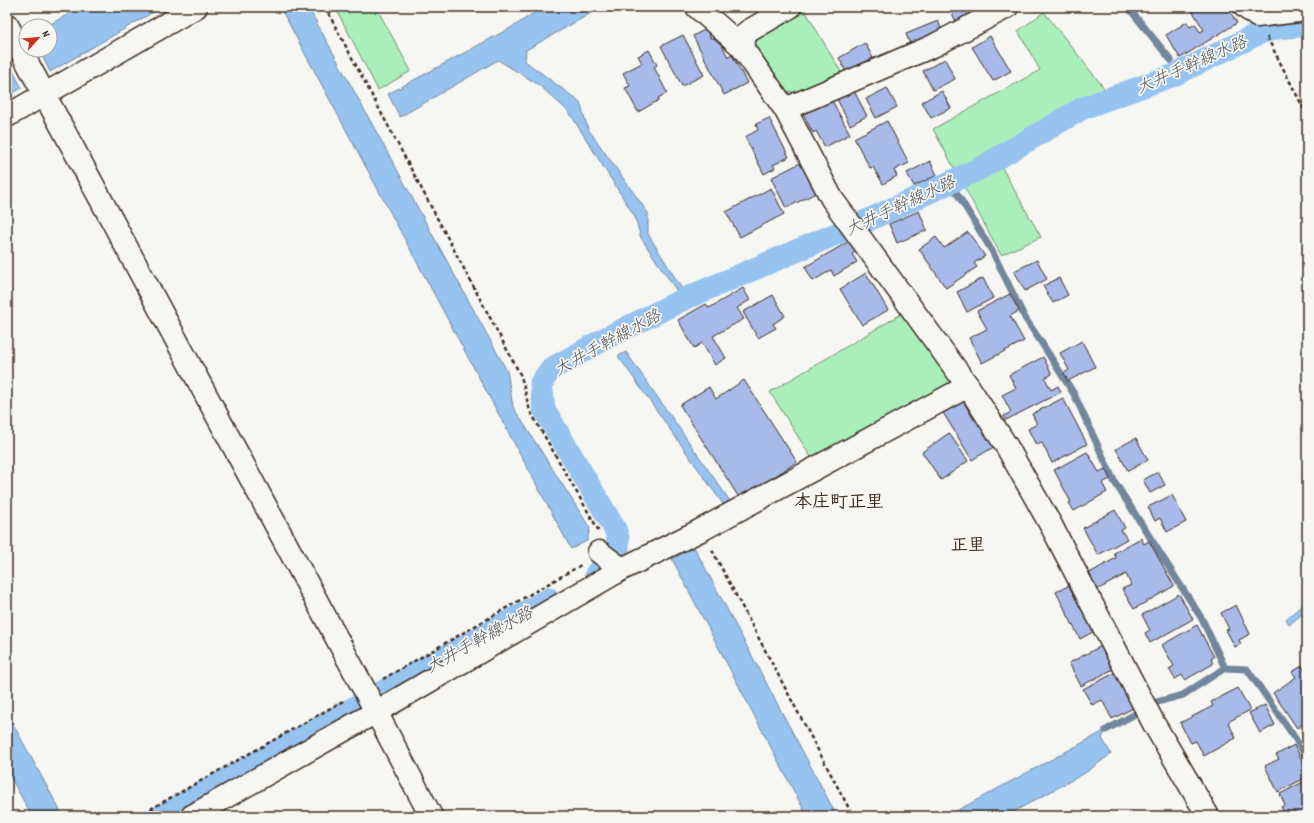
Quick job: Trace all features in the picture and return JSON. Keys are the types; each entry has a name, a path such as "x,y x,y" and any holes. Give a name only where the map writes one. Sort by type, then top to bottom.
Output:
{"street":[{"path":"7,116 196,7"},
{"path":"697,7 741,46 785,109 832,199 968,386 1007,446 1052,527 1146,708 1208,816"},
{"path":"741,46 747,32 790,7"},
{"path":"785,109 934,46 1006,7"},
{"path":"1251,12 1307,10"},
{"path":"7,25 431,816"},
{"path":"192,816 376,712 622,569 701,530 968,386"},
{"path":"599,552 622,569"}],"path":[{"path":"138,816 364,689 587,561 599,552 599,532 530,411 521,376 325,7"},
{"path":"1270,43 1307,114"},
{"path":"701,530 853,816"}],"green space":[{"path":"335,7 376,7 411,71 378,90"},
{"path":"803,7 841,72 798,93 786,91 755,46 759,33"},
{"path":"1044,12 1108,93 1080,103 993,152 1041,237 1001,255 933,129 1040,70 1018,31"},
{"path":"903,313 958,386 814,462 770,392"}],"water":[{"path":"81,7 162,7 50,72 43,58 58,58 58,20"},
{"path":"280,7 308,7 507,371 513,407 590,528 587,541 571,549"},
{"path":"543,7 602,7 526,50 525,61 580,102 588,129 648,213 648,234 684,292 679,294 641,238 635,217 569,112 539,85 498,60 400,117 388,94 514,26"},
{"path":"7,60 22,88 7,96"},
{"path":"626,352 730,501 723,504 618,356"},
{"path":"694,547 837,816 807,816 672,559"},
{"path":"1307,601 1307,610 1289,625 1286,619"},
{"path":"7,713 63,816 32,816 7,771"},
{"path":"1106,730 1102,738 1111,754 1085,773 1006,816 947,816"}],"building":[{"path":"987,7 957,23 949,8"},
{"path":"1190,7 1227,7 1237,23 1180,58 1166,35 1187,22 1190,27 1195,24 1200,32 1204,30"},
{"path":"938,21 944,36 912,49 906,34"},
{"path":"706,29 711,39 717,36 728,57 732,55 747,83 724,95 693,36"},
{"path":"683,35 704,75 682,86 661,46"},
{"path":"990,36 1011,71 993,81 972,47"},
{"path":"865,43 873,58 846,72 839,58"},
{"path":"649,50 657,65 654,67 667,93 658,98 659,100 638,112 625,88 630,86 623,73 642,63 638,56"},
{"path":"945,59 955,79 933,90 923,71"},
{"path":"887,88 897,107 876,118 866,99"},
{"path":"854,91 867,116 850,125 837,99"},
{"path":"942,91 951,108 931,118 922,102"},
{"path":"830,97 850,134 825,147 816,131 813,133 802,112"},
{"path":"769,118 789,157 773,165 775,168 764,174 745,137 758,130 756,124"},
{"path":"887,121 909,163 894,170 897,176 883,184 873,167 870,168 854,138"},
{"path":"804,161 820,191 786,208 771,178"},
{"path":"930,161 937,175 914,186 907,173"},
{"path":"771,188 784,214 740,237 726,212"},
{"path":"919,211 927,230 897,243 889,224"},
{"path":"968,232 985,256 974,263 977,267 946,288 919,249 936,237 944,248"},
{"path":"853,239 860,249 852,254 857,262 834,276 831,270 813,281 805,267"},
{"path":"1037,260 1047,279 1025,291 1014,271"},
{"path":"866,273 888,310 862,325 840,289"},
{"path":"983,278 993,298 967,312 957,292"},
{"path":"1059,278 1068,295 1053,303 1043,286"},
{"path":"743,288 750,300 737,308 744,319 713,336 726,358 715,365 702,343 694,348 678,320 706,304 709,308"},
{"path":"1010,294 1019,311 1010,316 1024,341 982,363 969,338 987,329 977,311"},
{"path":"773,295 785,316 773,324 776,328 758,338 743,312"},
{"path":"1082,341 1095,367 1068,381 1064,373 1069,370 1060,353"},
{"path":"1043,357 1052,374 1045,378 1051,390 1058,386 1061,392 1006,420 1004,416 1011,412 1002,395 1016,388 1009,375"},
{"path":"744,380 797,462 740,499 680,405 709,387 716,399"},
{"path":"1063,398 1087,444 1052,463 1042,443 1036,445 1028,429 1037,424 1032,414"},
{"path":"962,399 974,420 979,417 997,445 972,460 942,411"},
{"path":"949,433 968,461 941,480 922,452"},
{"path":"1136,438 1148,460 1128,471 1116,449"},
{"path":"1087,452 1099,472 1105,469 1110,479 1102,483 1107,492 1074,511 1069,503 1071,502 1054,470"},
{"path":"1158,472 1165,485 1150,493 1143,480"},
{"path":"1172,495 1186,522 1167,532 1160,518 1155,521 1148,507"},
{"path":"1115,510 1125,528 1121,530 1127,539 1098,555 1083,528"},
{"path":"1141,538 1144,544 1149,541 1174,586 1134,609 1122,589 1131,585 1126,574 1095,591 1086,575 1116,558 1114,553"},
{"path":"1076,582 1100,628 1080,639 1056,592"},
{"path":"1179,594 1193,619 1150,643 1145,633 1150,630 1142,615"},
{"path":"1236,605 1250,634 1239,640 1241,644 1235,647 1226,630 1229,629 1221,613"},
{"path":"1197,625 1214,657 1211,659 1213,664 1185,680 1182,675 1175,679 1169,669 1174,666 1162,645"},
{"path":"1105,644 1117,667 1081,686 1069,663"},
{"path":"1302,666 1307,673 1307,721 1297,728 1273,693 1296,677 1292,672"},
{"path":"1121,670 1139,705 1112,719 1102,700 1092,705 1083,689"},
{"path":"1238,688 1250,710 1228,722 1236,738 1204,756 1196,741 1191,743 1180,723 1213,706 1211,702"},
{"path":"1265,705 1275,725 1260,733 1249,713"},
{"path":"1307,728 1307,741 1301,732"},
{"path":"1294,745 1307,769 1307,777 1278,792 1265,766 1279,759 1276,755"},
{"path":"1305,781 1307,785 1307,816 1286,816 1281,807 1285,805 1280,794"}],"waterway":[{"path":"1128,7 1171,60"},
{"name":"大井手幹線水路","path":"596,574 618,550 618,538 615,529 544,409 541,383 551,369 608,337 684,299 864,222 979,169 1083,108 1174,75 1262,32 1278,28 1307,25"},
{"path":"950,182 992,251 1025,318 1074,394 1114,481 1202,619 1225,668 1247,669 1293,735 1307,758"},
{"name":"大井手幹線水路","path":"161,816 549,599"},
{"path":"1106,730 1157,702 1183,695 1225,668"}],"district":[{"name":"本庄町正里","path":"839,501"},
{"name":"正里","path":"968,544"}]}
